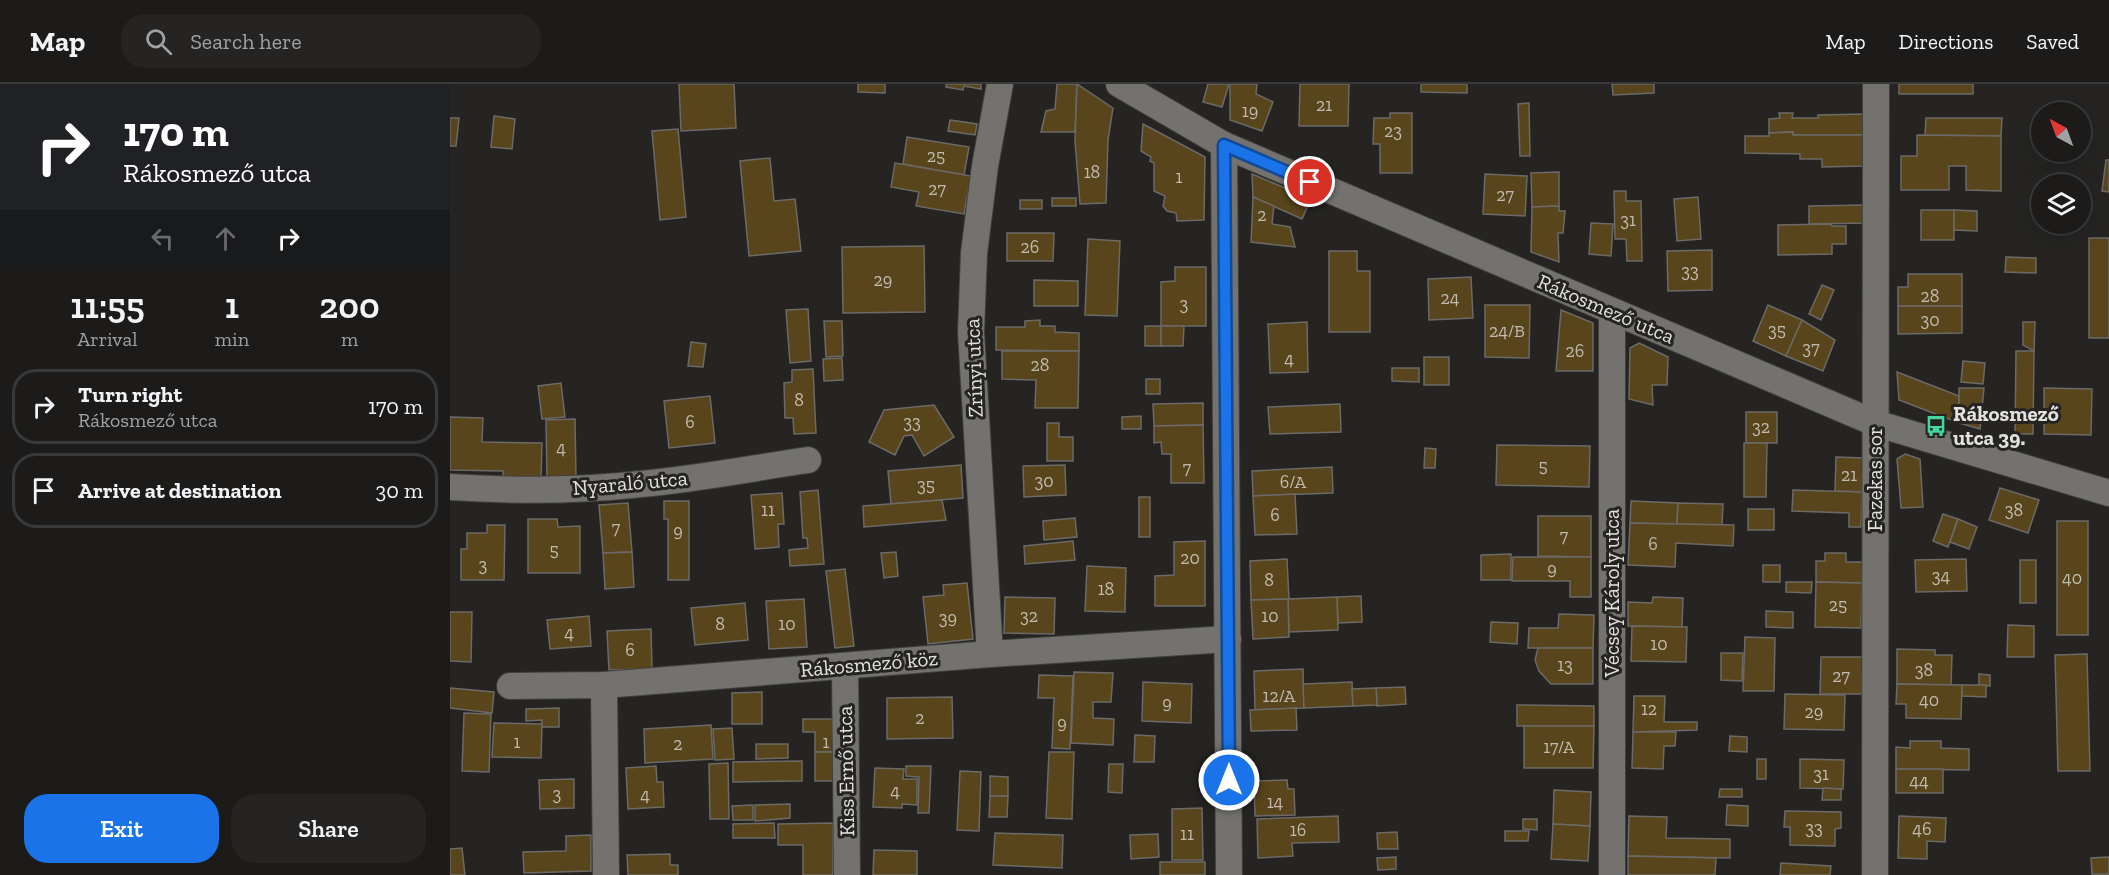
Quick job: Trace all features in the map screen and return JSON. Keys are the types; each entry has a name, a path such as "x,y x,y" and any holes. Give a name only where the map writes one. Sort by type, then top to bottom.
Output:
{"street":[{"name":"Zrínyi utca","path":"990,654 971,332 974,253 985,166 1000,84"},
{"name":"Rákosmező utca","path":"1119,84 1224,145 1875,423 2109,494"},
{"name":"Fazekas sor","path":"1875,875 1876,84"},
{"path":"1224,145 1229,875"},
{"name":"Vécsey Károly utca","path":"1612,312 1612,875"},
{"name":"Nyaraló utca","path":"450,487 488,490 573,489 631,485 808,460"},
{"name":"Rákosmező köz","path":"510,687 604,685 990,654 1228,639"},
{"name":"Kiss Ernő utca","path":"844,666 847,875"},
{"path":"604,685 606,875"}],"building":[{"path":"679,84 734,84 736,128 681,131"},
{"path":"858,84 885,84 885,93 858,92"},
{"path":"946,84 981,84 981,89 964,86 963,90 946,87"},
{"path":"1057,84 1077,84 1075,132 1041,132 1046,111 1055,109"},
{"path":"1077,84 1113,108 1108,140 1106,203 1080,204 1075,141"},
{"path":"1208,84 1229,84 1222,107 1203,102"},
{"path":"1230,84 1257,84 1256,94 1273,102 1262,131 1230,120"},
{"path":"1300,84 1349,84 1348,126 1299,126"},
{"path":"1421,84 1467,84 1467,93 1421,92"},
{"path":"1612,84 1654,84 1654,93 1613,95"},
{"path":"1899,84 1973,84 1973,94 1899,94"},
{"path":"1529,103 1530,156 1520,156 1518,104"},
{"path":"1390,113 1412,113 1412,173 1380,173 1380,144 1373,144 1374,118 1390,118"},
{"path":"1779,113 1793,113 1792,118 1864,114 1864,135 1769,133 1769,119 1780,118"},
{"path":"494,116 515,119 512,149 491,147"},
{"path":"450,118 459,118 456,146 450,146"},
{"path":"1926,118 2002,118 2001,136 1925,135"},
{"path":"950,120 977,124 975,135 948,131"},
{"path":"1143,124 1205,157 1204,220 1177,221 1176,213 1167,211 1163,206 1165,196 1154,191 1154,163 1150,161 1151,157 1141,151"},
{"path":"678,129 686,217 660,220 652,131"},
{"path":"1793,132 1793,135 1864,135 1864,166 1822,167 1822,159 1800,159 1800,154 1745,153 1745,136 1769,136 1769,133"},
{"path":"1917,135 2001,136 2001,191 1966,190 1966,166 1949,166 1949,190 1901,190 1901,156 1917,156"},
{"path":"907,137 969,147 964,175 903,164"},
{"path":"770,158 774,201 795,199 801,251 749,256 740,161"},
{"path":"2106,160 2109,160 2109,192 2102,191"},
{"path":"895,163 971,176 964,214 916,206 919,192 891,187"},
{"path":"1559,172 1559,206 1532,207 1531,173"},
{"path":"1252,174 1311,199 1302,219 1253,197"},
{"path":"1485,174 1527,176 1525,216 1483,214"},
{"path":"1614,191 1626,191 1626,201 1641,201 1642,261 1627,261 1626,239 1615,239"},
{"path":"1253,197 1274,206 1272,224 1290,227 1295,247 1251,242"},
{"path":"1698,197 1701,239 1677,241 1674,199"},
{"path":"1052,198 1076,198 1076,206 1052,206"},
{"path":"1020,200 1042,200 1042,209 1020,209"},
{"path":"1866,205 1866,223 1809,224 1809,206"},
{"path":"1559,206 1559,211 1565,211 1563,233 1558,233 1559,262 1531,252 1532,207"},
{"path":"1921,210 1954,210 1954,240 1921,240"},
{"path":"1954,210 1977,211 1977,231 1954,230"},
{"path":"1591,223 1613,224 1611,256 1589,254"},
{"path":"1831,224 1832,226 1846,226 1846,244 1832,244 1832,254 1778,255 1778,225"},
{"path":"1007,233 1054,233 1053,261 1007,261"},
{"path":"2089,238 2109,238 2109,338 2089,338"},
{"path":"1088,239 1120,241 1117,316 1085,315"},
{"path":"924,246 925,312 843,313 842,247"},
{"path":"1712,250 1712,290 1668,291 1667,251"},
{"path":"1329,251 1357,251 1357,271 1370,271 1370,332 1329,332"},
{"path":"2006,257 2036,258 2036,273 2005,272"},
{"path":"1175,267 1206,267 1206,326 1161,326 1161,282 1175,281"},
{"path":"1908,274 1962,274 1962,306 1898,306 1898,287 1908,287"},
{"path":"1471,277 1473,318 1429,320 1428,279"},
{"path":"1034,280 1078,281 1078,306 1034,306"},
{"path":"1822,285 1834,290 1821,320 1809,314"},
{"path":"1485,305 1530,305 1529,358 1485,357"},
{"path":"1768,305 1802,320 1786,356 1753,341"},
{"path":"1898,306 1962,306 1962,333 1898,334"},
{"path":"808,309 811,361 790,363 786,310"},
{"path":"1561,310 1593,323 1593,371 1556,371"},
{"path":"1040,320 1040,326 1055,326 1055,332 1079,333 1079,351 996,350 996,327 1025,327 1025,321"},
{"path":"1802,320 1835,340 1823,371 1786,356"},
{"path":"824,321 842,321 843,356 826,357"},
{"path":"1307,322 1308,372 1270,373 1268,324"},
{"path":"2023,322 2035,322 2034,351 2023,345"},
{"path":"1145,326 1161,326 1161,346 1145,346"},
{"path":"1161,326 1184,326 1183,346 1161,346"},
{"path":"691,342 706,344 703,367 688,366"},
{"path":"1639,343 1668,357 1667,385 1652,385 1653,405 1629,399 1630,348"},
{"path":"1002,351 1079,351 1078,408 1035,408 1036,380 1002,379"},
{"path":"2016,351 2034,351 2033,434 2015,434"},
{"path":"1424,357 1449,357 1449,385 1424,385"},
{"path":"842,358 843,380 824,381 823,359"},
{"path":"1963,361 1985,363 1983,384 1961,382"},
{"path":"1392,368 1419,368 1419,382 1392,381"},
{"path":"813,369 816,433 794,434 793,418 785,418 784,383 792,382 792,370"},
{"path":"1897,372 1959,396 1959,423 1899,400"},
{"path":"1146,379 1160,379 1160,394 1146,394"},
{"path":"561,383 565,417 542,419 538,386"},
{"path":"1959,388 1984,388 1980,429 1959,423"},
{"path":"2044,388 2092,389 2091,435 2044,434"},
{"path":"710,396 715,443 669,448 664,401"},
{"path":"1203,403 1203,425 1154,426 1153,404"},
{"path":"1340,404 1341,432 1270,434 1268,407"},
{"path":"934,405 954,437 924,456 912,435 904,436 895,455 869,442 884,410"},
{"path":"1746,412 1777,412 1777,443 1746,443"},
{"path":"1141,416 1141,429 1122,429 1122,417"},
{"path":"450,417 483,418 482,442 542,443 541,478 503,478 503,471 450,470"},
{"path":"575,419 576,477 547,478 546,420"},
{"path":"1047,423 1059,423 1059,437 1073,437 1073,461 1047,461"},
{"path":"1203,425 1204,483 1171,483 1171,454 1162,454 1161,442 1154,443 1154,426"},
{"path":"1744,443 1767,443 1766,497 1744,497"},
{"path":"1497,445 1590,446 1589,487 1496,485"},
{"path":"1425,448 1436,449 1435,468 1424,468"},
{"path":"1905,454 1920,459 1923,507 1901,508 1897,459"},
{"path":"1836,457 1863,458 1862,492 1835,491"},
{"path":"961,465 963,498 891,504 888,471"},
{"path":"1065,465 1066,495 1024,497 1023,466"},
{"path":"1332,467 1333,493 1253,496 1252,471"},
{"path":"2000,488 2039,500 2028,533 1989,520"},
{"path":"818,490 824,564 790,566 789,550 808,548 807,538 803,538 800,492"},
{"path":"1793,490 1862,492 1861,527 1849,527 1849,513 1792,511"},
{"path":"782,493 784,524 778,524 779,547 755,549 751,495"},
{"path":"1295,494 1297,534 1255,535 1253,496"},
{"path":"1139,497 1150,497 1150,537 1139,537"},
{"path":"942,500 946,520 864,527 863,506"},
{"path":"664,501 689,501 689,580 668,580 668,519 664,519"},
{"path":"1631,501 1678,503 1677,525 1630,523"},
{"path":"628,503 632,552 603,553 599,505"},
{"path":"1678,503 1723,504 1722,525 1677,525"},
{"path":"1748,509 1774,509 1774,530 1748,530"},
{"path":"1943,514 1958,519 1948,547 1933,541"},
{"path":"1538,516 1591,516 1591,557 1538,556"},
{"path":"1075,518 1077,537 1044,540 1043,521"},
{"path":"528,519 557,519 558,527 580,526 580,573 528,573"},
{"path":"1958,519 1977,527 1969,549 1950,542"},
{"path":"2057,521 2088,521 2088,635 2057,635"},
{"path":"1630,523 1734,525 1733,546 1676,543 1675,567 1628,565"},
{"path":"487,525 505,525 504,580 461,580 461,549 467,549 467,533 487,533"},
{"path":"1073,541 1075,560 1025,564 1024,546"},
{"path":"1205,541 1205,606 1155,606 1155,576 1174,575 1174,542"},
{"path":"632,552 634,587 605,589 603,553"},
{"path":"896,552 898,576 884,578 881,553"},
{"path":"1825,553 1846,553 1846,562 1863,562 1862,583 1816,582 1816,561 1825,561"},
{"path":"1511,554 1511,580 1481,580 1481,555"},
{"path":"1513,557 1591,557 1591,597 1570,597 1570,581 1512,581"},
{"path":"1287,559 1289,599 1251,600 1250,561"},
{"path":"1966,559 1967,591 1916,592 1915,560"},
{"path":"2020,560 2036,560 2036,603 2020,603"},
{"path":"1763,565 1780,565 1780,582 1763,582"},
{"path":"1087,566 1126,568 1125,612 1085,611"},
{"path":"845,569 854,646 835,648 826,571"},
{"path":"1786,582 1812,582 1811,593 1786,592"},
{"path":"1816,582 1862,583 1861,628 1815,627"},
{"path":"967,583 973,639 928,644 923,597 944,595 943,585"},
{"path":"1361,596 1362,622 1338,623 1337,597"},
{"path":"1005,597 1055,598 1054,634 1004,633"},
{"path":"1337,597 1338,630 1289,632 1288,599"},
{"path":"1653,597 1683,598 1682,627 1628,626 1628,602 1652,603"},
{"path":"804,599 807,647 769,649 766,601"},
{"path":"1288,599 1289,637 1253,639 1251,600"},
{"path":"745,603 748,640 695,645 691,608"},
{"path":"1766,611 1793,612 1793,628 1766,627"},
{"path":"450,612 472,612 471,662 450,661"},
{"path":"1559,614 1594,615 1593,648 1528,648 1529,628 1558,628"},
{"path":"589,616 591,646 550,649 547,620"},
{"path":"1491,622 1518,623 1517,644 1490,642"},
{"path":"2008,625 2034,626 2034,657 2007,657"},
{"path":"1632,626 1687,627 1686,662 1631,661"},
{"path":"651,629 652,669 609,670 607,631"},
{"path":"1745,637 1775,638 1774,691 1743,691"},
{"path":"1538,648 1593,648 1593,684 1551,684 1539,671 1535,660"},
{"path":"1897,649 1935,650 1935,655 1952,655 1951,685 1897,684"},
{"path":"1721,653 1743,653 1742,681 1721,680"},
{"path":"2087,654 2090,771 2058,771 2055,655"},
{"path":"1821,657 1863,657 1862,694 1820,694"},
{"path":"1303,669 1304,708 1255,710 1254,671"},
{"path":"1074,672 1113,673 1111,702 1093,702 1093,718 1114,719 1113,745 1071,743"},
{"path":"1979,674 1990,675 1990,686 1979,686"},
{"path":"1039,675 1073,676 1070,749 1052,748 1054,698 1038,698"},
{"path":"1143,682 1192,684 1191,723 1142,721"},
{"path":"1352,682 1353,706 1304,708 1303,684"},
{"path":"1897,684 1962,685 1961,719 1906,718 1906,704 1896,704"},
{"path":"1962,685 1986,685 1986,697 1962,696"},
{"path":"1405,687 1406,704 1377,706 1376,688"},
{"path":"450,688 494,692 492,713 450,708"},
{"path":"1376,688 1377,705 1353,706 1352,689"},
{"path":"762,692 762,724 732,724 732,693"},
{"path":"1785,694 1845,695 1844,730 1784,729"},
{"path":"1634,696 1665,696 1664,722 1697,722 1697,730 1633,732"},
{"path":"952,697 953,738 887,739 887,698"},
{"path":"1517,705 1594,706 1594,726 1517,726"},
{"path":"559,708 559,727 541,727 542,720 526,721 526,709"},
{"path":"1296,708 1297,730 1251,731 1250,710"},
{"path":"464,713 491,714 489,772 462,771"},
{"path":"803,719 836,719 836,752 815,752 815,732 803,732"},
{"path":"494,723 542,724 541,758 492,757"},
{"path":"711,725 713,759 645,763 644,729"},
{"path":"1524,726 1594,726 1593,768 1524,768"},
{"path":"732,728 734,759 715,760 713,729"},
{"path":"1633,732 1676,732 1675,746 1664,746 1663,769 1632,768"},
{"path":"1135,735 1155,736 1154,762 1134,762"},
{"path":"1730,736 1747,737 1747,752 1729,751"},
{"path":"1910,741 1941,741 1941,748 1969,749 1969,770 1896,769 1896,747 1910,748"},
{"path":"756,744 788,744 788,758 756,759"},
{"path":"815,752 836,752 837,781 815,781"},
{"path":"1049,752 1074,752 1072,819 1046,818"},
{"path":"1757,759 1766,759 1766,779 1757,779"},
{"path":"1800,759 1844,760 1843,789 1800,788"},
{"path":"802,761 802,781 733,782 733,762"},
{"path":"728,763 729,819 710,819 709,764"},
{"path":"1109,764 1123,764 1122,793 1108,792"},
{"path":"656,766 657,782 663,782 664,807 628,809 626,768"},
{"path":"906,766 931,766 929,813 918,813 919,777 906,776"},
{"path":"875,768 904,769 903,779 917,779 917,805 902,804 902,808 873,807"},
{"path":"1896,769 1943,769 1943,793 1896,793"},
{"path":"960,771 981,772 979,831 957,830"},
{"path":"990,776 1008,777 1008,796 990,796"},
{"path":"574,779 574,808 540,809 539,780"},
{"path":"1287,780 1288,789 1294,789 1295,815 1255,816 1254,781"},
{"path":"1823,788 1841,789 1841,800 1822,800"},
{"path":"1720,789 1742,789 1742,797 1719,797"},
{"path":"1554,790 1591,792 1590,826 1553,824"},
{"path":"990,796 1008,796 1007,817 989,817"},
{"path":"790,804 790,818 755,821 755,805"},
{"path":"753,805 753,820 733,820 732,806"},
{"path":"1727,805 1748,806 1748,826 1726,825"},
{"path":"1202,808 1203,860 1172,860 1172,809"},
{"path":"1785,811 1841,812 1841,828 1835,829 1835,846 1790,845 1790,827 1784,827"},
{"path":"1338,816 1339,842 1292,843 1293,856 1258,858 1257,819"},
{"path":"1629,816 1667,817 1666,838 1730,839 1730,858 1628,856"},
{"path":"1899,816 1946,818 1945,842 1927,841 1927,859 1898,858"},
{"path":"1523,819 1537,819 1537,830 1523,829"},
{"path":"774,823 775,838 733,838 733,824"},
{"path":"833,823 833,875 803,875 803,845 778,845 778,824"},
{"path":"1553,824 1590,826 1588,861 1551,859"},
{"path":"1505,831 1529,831 1528,841 1505,841"},
{"path":"1397,832 1398,849 1378,849 1377,833"},
{"path":"995,833 1063,835 1062,868 993,865"},
{"path":"1158,834 1159,857 1131,859 1130,835"},
{"path":"591,835 591,871 524,873 523,852 566,851 566,836"},
{"path":"462,848 465,875 450,875 450,849"},
{"path":"874,850 917,851 917,875 873,875"},
{"path":"670,854 670,865 678,865 678,875 628,875 627,855"},
{"path":"1628,856 1716,858 1715,875 1628,875"},
{"path":"1396,857 1396,869 1378,870 1377,858"},
{"path":"2109,857 2109,874 2092,874 2091,858"},
{"path":"1160,862 1205,862 1205,875 1160,875"},
{"path":"1781,863 1831,866 1830,875 1780,875"}],"place":[{"name":"Rákosmező utca 39.","path":"1936,426"}],"route":[{"path":"1229,780 1224,145 1310,182"}]}
